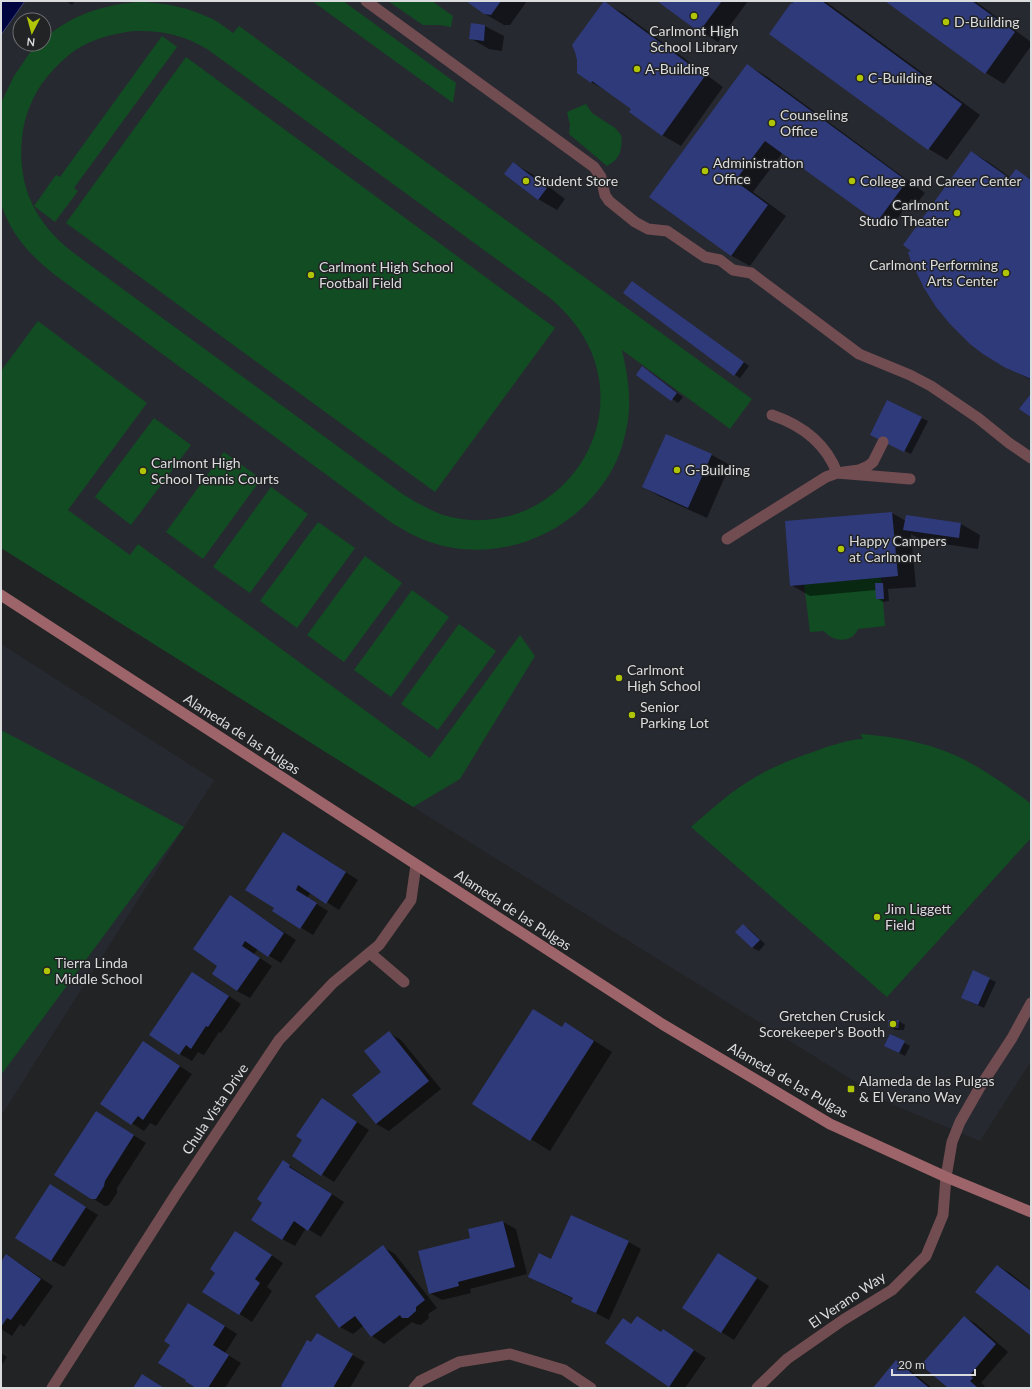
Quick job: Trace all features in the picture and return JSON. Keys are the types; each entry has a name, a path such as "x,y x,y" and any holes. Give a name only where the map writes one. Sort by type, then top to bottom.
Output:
{"main road":[{"name":"Alameda de las Pulgas","path":"1,594 662,1024 830,1124 946,1177 1031,1212"}],"street":[{"path":"366,1 594,167 601,177 605,194 609,201 635,222 648,229 667,231 705,257 720,260 733,270 751,273 859,354 916,378 931,386 978,418 1009,443 1031,458"},
{"path":"772,415 802,429 819,442 828,454 837,473"},
{"path":"727,539 824,478 837,473 859,470 868,466 873,462 883,442"},
{"path":"837,473 910,479"},
{"name":"Chula Vista Drive","path":"52,1388 176,1194 279,1040 333,984 378,945 411,900 416,865"},
{"path":"370,953 404,982"},
{"name":"El Verano Way","path":"757,1388 787,1359 843,1320 892,1290 926,1256 943,1215 946,1177 952,1142 960,1122 980,1087 1012,1038 1031,1003"},
{"path":"414,1388 420,1381 459,1362 510,1354 564,1370 591,1388"}],"shaded area":[{"name":"Carlmont High School","path":"1,1 1031,1 1031,1061 980,1141 891,1104 413,807 1,548"},
{"path":"1,1 25,1 17,12 12,12 12,19 1,35"},
{"name":"Tierra Linda Middle School","path":"1,644 214,780 1,1116"}],"green space":[{"path":"312,1 343,1 456,83 453,103"},
{"path":"388,1 432,1 453,16 451,27 423,25"},
{"path":"140,2 167,5 184,8 213,19 233,33 239,26 752,399 730,429 622,350 627,375 629,409 628,421 622,446 613,469 604,483 588,502 572,517 554,529 515,545 494,549 472,550 430,542 415,536 392,523 55,275 29,252 10,226 1,204 1,103 14,76 31,52 52,52 52,33 65,23 77,17 114,5","holes":["134,31 154,31 172,34 190,40 207,49 550,298 568,315 582,334 593,355 599,379 600,409 594,437 581,463 563,485 541,502 515,514 486,520 449,517 429,509 404,495 75,254 61,243 50,231 32,204 26,189 23,173 21,156 23,130 33,98 51,72 64,59 79,48 90,42 109,36"]},
{"path":"162,36 177,47 74,188 78,191 55,222 34,206 56,175 60,177"},
{"name":"Carlmont High School Football Field","path":"186,57 555,328 435,492 66,223"},
{"path":"586,104 592,113 615,128 621,135 622,144 620,153 612,163 607,166 569,134 570,125 567,112"},
{"path":"38,321 147,403 68,510 130,555 138,544 430,758 520,635 535,656 460,779 413,807 1,548 1,371"},
{"name":"Carlmont High School Tennis Courts","path":"154,418 191,445 131,525 95,497"},
{"name":"Carlmont High School Tennis Courts","path":"224,452 261,479 203,559 166,532"},
{"name":"Carlmont High School Tennis Courts","path":"271,487 308,514 250,593 213,567"},
{"path":"318,522 355,548 297,628 260,601"},
{"path":"365,556 402,583 344,662 307,635"},
{"path":"881,578 885,626 858,629 851,637 842,640 828,635 824,631 810,632 804,584"},
{"path":"412,590 449,617 391,697 354,670"},
{"path":"459,624 496,651 438,730 401,704"},
{"name":"Tierra Linda Middle School","path":"1,730 184,827 1,1075"},
{"name":"Jim Liggett Field","path":"860,734 910,741 950,753 975,765 1031,804 1031,838 887,997 691,827 729,795 761,774 790,760 844,742 863,739"}],"building":[{"path":"466,1 501,1 491,15 484,14"},
{"name":"A-Building","path":"604,1 705,76 662,136 629,112 631,109 592,81 591,83 577,73 577,60 572,45"},
{"name":"Carlmont High School Library","path":"657,1 722,1 699,32"},
{"name":"C-Building","path":"794,1 822,1 962,104 928,150 769,34"},
{"name":"D-Building","path":"885,1 972,1 1015,32 985,74"},
{"path":"471,23 485,25 484,41 469,39"},
{"path":"747,64 907,181 877,222 765,141 735,181 768,205 731,256 649,197"},
{"path":"971,151 1009,178 1016,169 1031,180 1031,379 1004,367 983,354 970,344 950,324 936,307 924,288 910,259 908,252 911,251 903,245"},
{"name":"Student Store","path":"513,162 547,188 538,200 504,174"},
{"path":"632,281 744,362 734,376 623,293"},
{"path":"642,366 677,393 671,401 636,375"},
{"path":"1031,395 1031,417 1019,409"},
{"path":"887,400 922,417 904,452 870,435"},
{"name":"G-Building","path":"666,434 712,454 688,508 642,487"},
{"name":"Happy Campers at Carlmont","path":"892,512 898,576 790,586 785,521"},
{"path":"906,515 961,523 959,538 903,530"},
{"path":"875,583 883,583 884,599 876,599"},
{"path":"283,832 346,872 326,904 298,885 296,890 317,903 300,929 272,911 274,908 245,890"},
{"path":"230,895 284,933 268,957 245,941 242,946 260,958 237,991 212,974 217,966 193,949"},
{"path":"743,924 760,940 752,948 735,932"},
{"path":"973,970 990,978 978,1005 961,998"},
{"path":"192,972 229,996 208,1027 206,1026 191,1049 186,1045 179,1055 149,1035"},
{"path":"533,1009 562,1027 565,1022 594,1041 530,1141 472,1104"},
{"name":"Gretchen Crusick Scorekeeper's Booth","path":"888,1020 899,1020 898,1028 888,1027"},
{"path":"389,1031 429,1081 376,1124 352,1095 381,1072 364,1051"},
{"path":"890,1034 905,1041 899,1053 884,1046"},
{"path":"143,1041 180,1066 143,1120 138,1116 131,1125 100,1104"},
{"path":"322,1098 357,1122 321,1176 292,1156 302,1140 296,1136"},
{"path":"96,1111 134,1135 105,1181 104,1186 96,1199 91,1199 54,1175"},
{"path":"283,1160 290,1165 289,1167 332,1194 308,1231 294,1221 282,1240 251,1220 262,1203 257,1199"},
{"path":"50,1184 86,1207 51,1261 15,1238"},
{"path":"571,1215 629,1241 596,1313 571,1302 573,1298 528,1277 539,1253 551,1259"},
{"path":"503,1221 515,1267 458,1282 459,1286 429,1294 418,1251 470,1238 468,1229"},
{"path":"235,1231 272,1255 255,1279 260,1283 239,1315 202,1292 215,1273 210,1269"},
{"path":"383,1245 425,1300 416,1307 416,1311 408,1318 402,1318 400,1315 371,1337 355,1316 339,1328 315,1296"},
{"path":"718,1253 757,1278 721,1333 682,1308"},
{"path":"6,1254 41,1279 11,1320 7,1318 1,1327 1,1262"},
{"path":"997,1265 1030,1290 1031,1289 1030,1335 975,1292"},
{"path":"188,1303 225,1326 213,1345 229,1355 208,1388 196,1388 158,1363 170,1345 164,1341"},
{"path":"637,1316 661,1332 663,1329 694,1350 669,1387 605,1343 623,1318 631,1324"},
{"path":"964,1316 996,1344 970,1375 973,1378 970,1381 978,1388 948,1388 921,1365"},
{"path":"317,1333 353,1354 333,1388 285,1388 281,1386 307,1340 311,1342"},
{"path":"896,1360 928,1387 928,1388 873,1388"},
{"path":"142,1374 164,1388 133,1388"}],"place":[{"name":"Carlmont High School Library","path":"694,16"},
{"name":"D-Building","path":"946,22"},
{"name":"A-Building","path":"637,69"},
{"name":"C-Building","path":"860,78"},
{"name":"Counseling Office","path":"772,123"},
{"name":"Administration Office","path":"705,171"},
{"name":"Student Store","path":"526,181"},
{"name":"College and Career Center","path":"852,181"},
{"name":"Carlmont Studio Theater","path":"957,213"},
{"name":"Carlmont Performing Arts Center","path":"1006,273"},
{"name":"Carlmont High School Football Field","path":"311,275"},
{"name":"G-Building","path":"677,470"},
{"name":"Carlmont High School Tennis Courts","path":"143,471"},
{"name":"Happy Campers at Carlmont","path":"841,549"},
{"name":"Carlmont High School","path":"619,678"},
{"name":"Senior Parking Lot","path":"632,715"},
{"name":"Jim Liggett Field","path":"877,917"},
{"name":"Tierra Linda Middle School","path":"47,971"},
{"name":"Gretchen Crusick Scorekeeper's Booth","path":"893,1024"},
{"name":"Alameda de las Pulgas & El Verano Way","path":"851,1089"}]}
